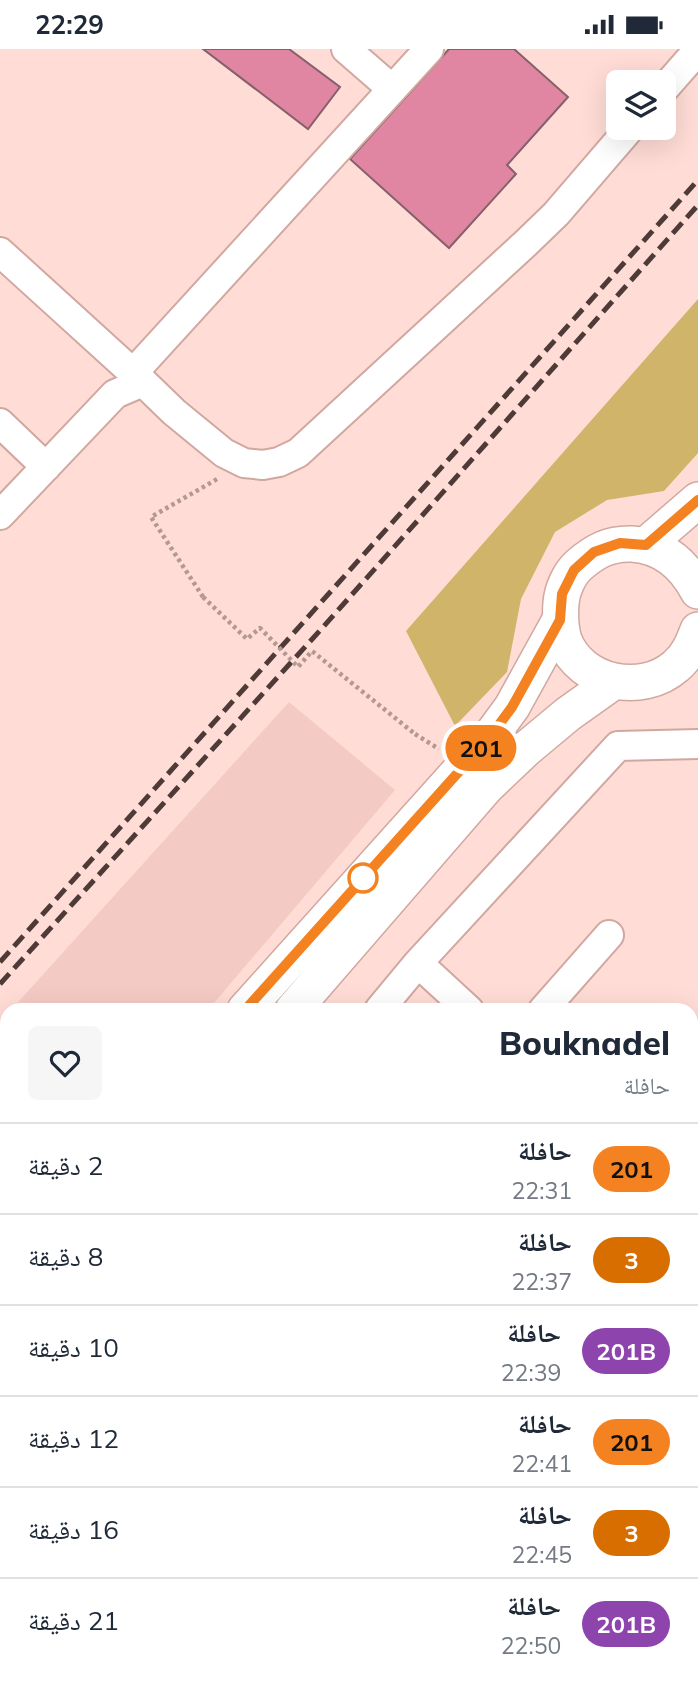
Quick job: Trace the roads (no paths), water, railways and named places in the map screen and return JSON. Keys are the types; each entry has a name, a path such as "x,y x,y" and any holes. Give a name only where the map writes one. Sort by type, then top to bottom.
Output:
{"main road":[{"path":"646,545 698,500"},
{"path":"696,582 673,558 646,545 620,543 594,552 574,570 562,594 560,620 565,641 576,659 593,673 613,682 636,683 658,678 677,666 696,643"},
{"path":"251,1003 490,737 512,707 560,620"},
{"path":"299,1003 486,787 536,740 613,682"}],"street":[{"path":"346,49 392,89"},
{"path":"0,516 115,394 138,377 429,49"},
{"path":"676,75 698,50"},
{"path":"0,252 174,412 224,453 244,463 263,465 279,462 298,453 533,236 620,140"},
{"path":"0,423 46,467"},
{"path":"385,1003 418,963 618,746 698,744"},
{"path":"549,1003 609,935"},
{"path":"418,963 461,1003"}],"railway":[{"path":"0,962 698,180"},
{"path":"0,984 324,626 698,205"}]}
